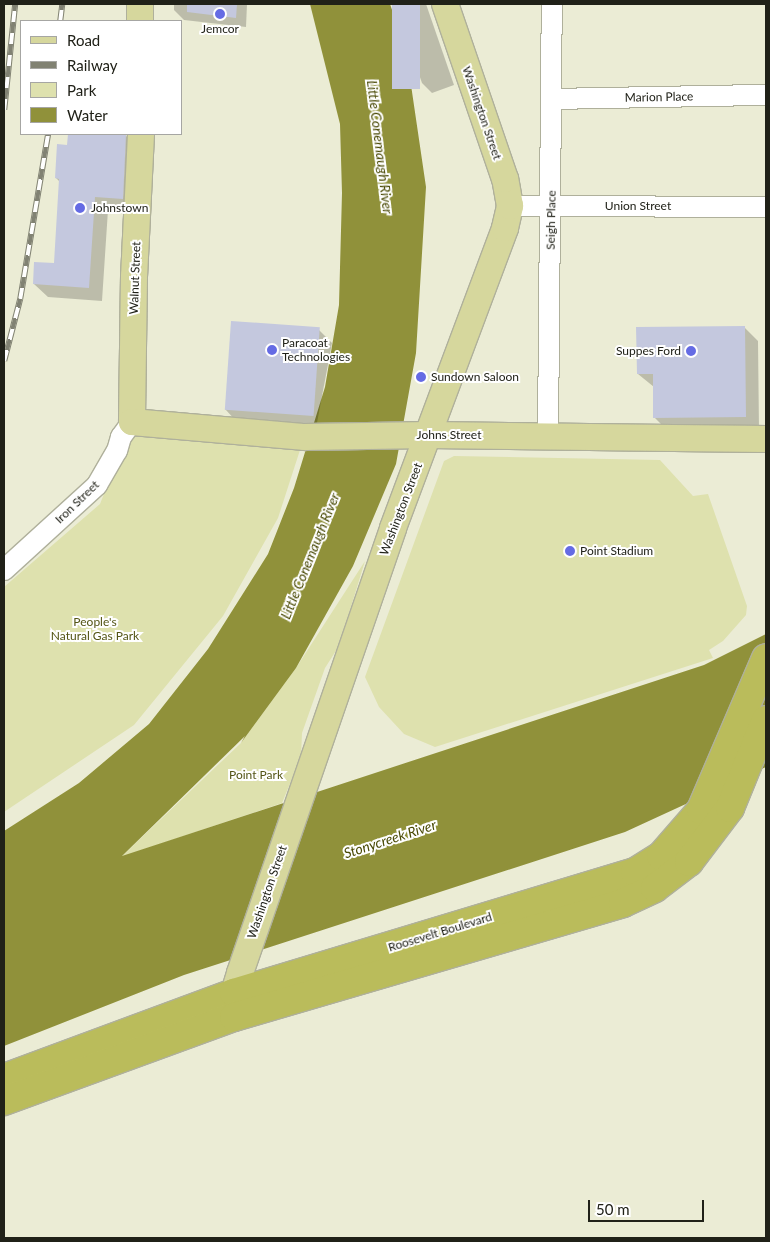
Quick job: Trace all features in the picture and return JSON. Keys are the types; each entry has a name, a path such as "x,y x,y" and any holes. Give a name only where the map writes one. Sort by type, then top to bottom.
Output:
{"highway":[{"name":"Roosevelt Boulevard","path":"4,1078 236,994 605,883 634,872 661,856 684,832 701,810 766,658"},
{"name":"Roosevelt Boulevard","path":"4,1100 236,994 623,903 655,888 689,862 730,808 766,720"}],"main road":[{"path":"140,4 140,20"},
{"name":"Washington Street","path":"236,994 303,788 393,528 417,435 505,228 510,206 505,179 445,4"},
{"name":"Walnut Street","path":"132,422 134,276 142,135"},
{"name":"Johns Street","path":"132,422 309,437 417,435 766,439"}],"street":[{"name":"Seigh Place","path":"548,436 552,206 552,4"},
{"name":"Marion Place","path":"551,99 766,95"},
{"name":"Union Street","path":"510,206 766,207"},
{"name":"Iron Street","path":"4,570 97,485 117,451 121,437 132,422"}],"green space":[{"name":"People's Natural Gas Park","path":"127,435 300,450 278,518 223,616 134,725 4,812 4,587 100,504"},
{"name":"Point Stadium","path":"454,456 660,460 693,496 708,494 747,606 746,615 723,641 709,650 713,658 435,747 404,734 379,707 365,677 444,461"},
{"name":"Point Park","path":"365,561 339,646 325,668 302,733 301,757 282,803 121,857 241,743 296,668"}],"water":[{"path":"310,4 390,4 406,51 426,187 416,353 396,464 353,566 296,668 241,743 245,736 122,856 704,665 766,634 766,767 625,832 184,975 4,1046 4,831 79,783 149,724 208,649 268,554 294,488 325,387 339,305 342,193 340,124"}],"building":[{"name":"Jemcor","path":"187,4 237,4 236,18 187,12"},
{"path":"392,4 420,4 420,89 392,89"},
{"name":"Johnstown","path":"68,135 126,135 123,199 95,197 89,288 33,284 34,262 54,263 59,179 55,178 57,144 67,145"},
{"name":"Paracoat Technologies","path":"231,321 320,327 314,416 225,410"},
{"name":"Suppes Ford","path":"745,326 746,417 653,418 653,374 637,374 636,327"}],"railway":[{"path":"4,110 15,4"},
{"path":"60,20 62,4"},
{"path":"4,361 20,299 48,135"}],"place":[{"name":"Jemcor","path":"220,14"},
{"name":"Johnstown","path":"80,208"},
{"name":"Paracoat Technologies","path":"272,350"},
{"name":"Suppes Ford","path":"691,351"},
{"name":"Sundown Saloon","path":"421,377"},
{"name":"Point Stadium","path":"570,551"}],"water label":[{"name":"Little Conemaugh River","path":"380,147"},
{"name":"Little Conemaugh River","path":"310,556"},
{"name":"Stonycreek River","path":"390,839"}]}
